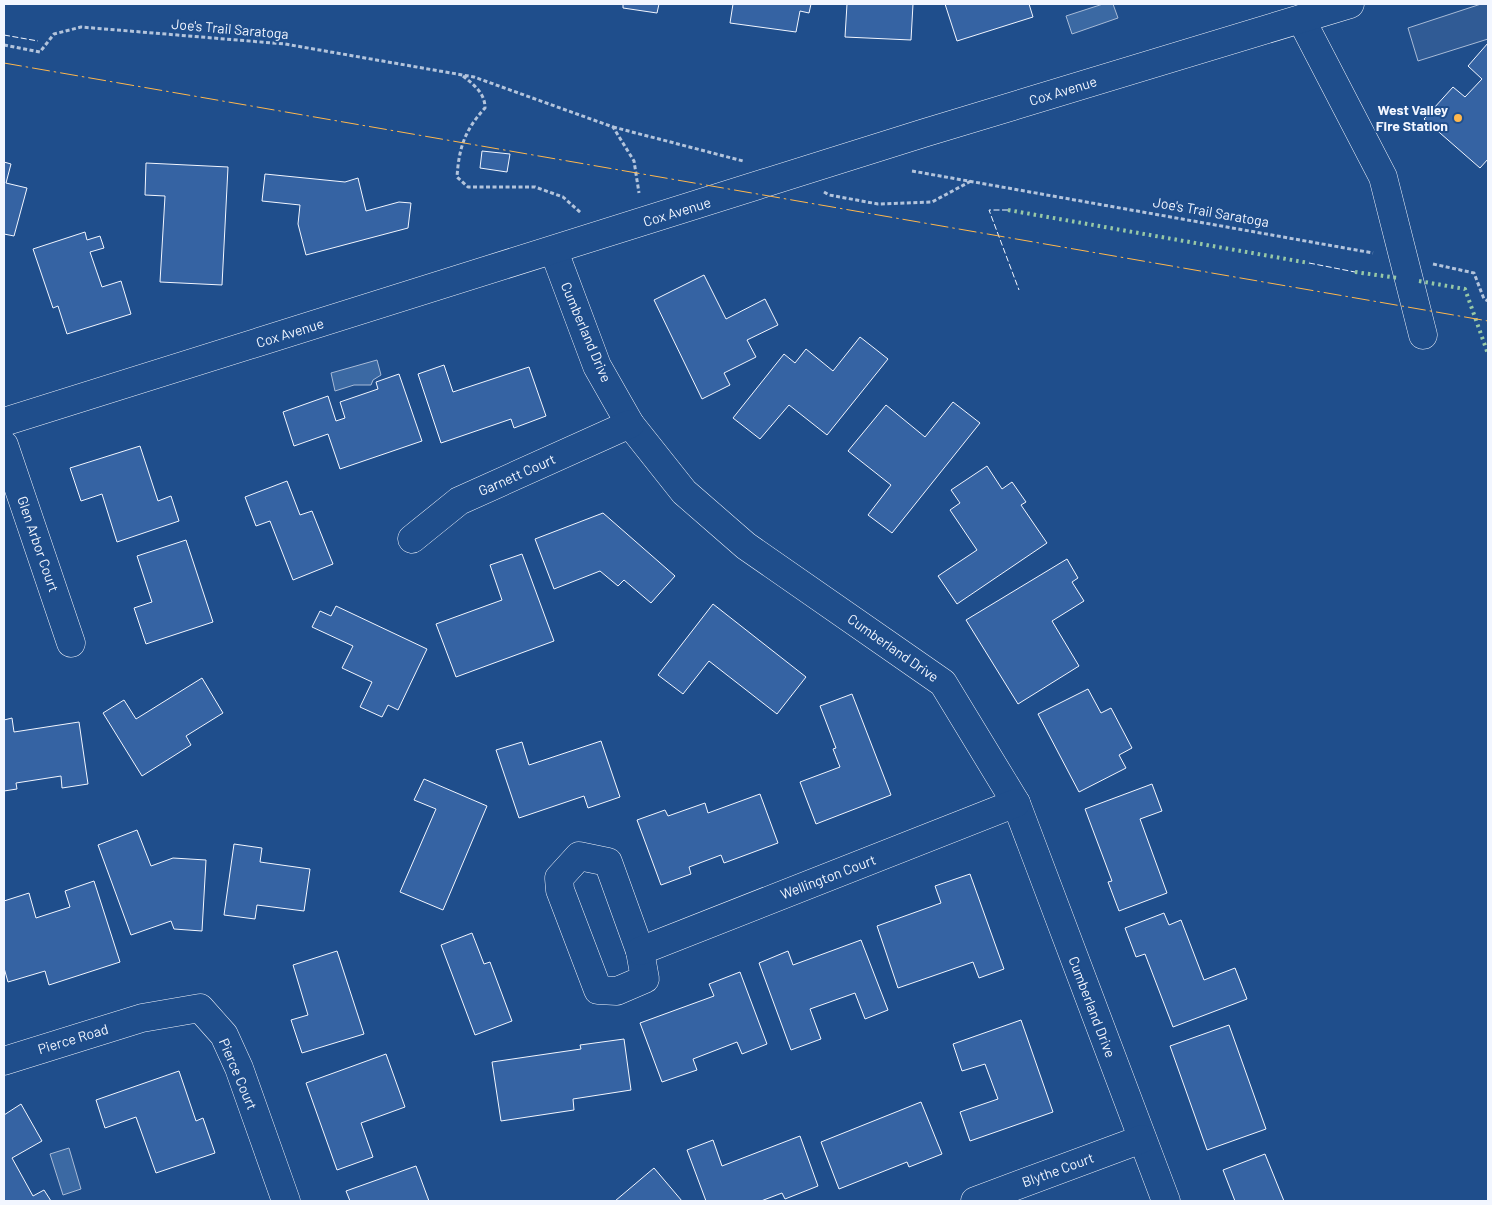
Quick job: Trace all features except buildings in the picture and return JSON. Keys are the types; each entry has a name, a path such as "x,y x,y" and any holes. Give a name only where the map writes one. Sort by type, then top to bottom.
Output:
{"street":[{"name":"Cox Avenue","path":"4,422 554,251 924,133 1350,4"},
{"path":"1301,19 1383,177 1423,335"},
{"name":"Cumberland Drive","path":"554,251 597,366 630,424 684,492 746,546 943,683 1016,803 1166,1201"},
{"name":"Garnett Court","path":"412,539 459,501 630,424"},
{"name":"Glen Arbor Court","path":"4,445 71,643"},
{"name":"Wellington Court","path":"640,951 1016,803"},
{"path":"580,856 608,862 640,951 645,979 617,992 598,990 560,890 559,878 580,856"},
{"name":"Pierce Court","path":"142,1018 200,1008 224,1036 239,1068 286,1201"},
{"name":"Pierce Road","path":"4,1060 142,1018"},
{"name":"Blythe Court","path":"975,1201 1142,1139"}],"path":[{"name":"Joe's Trail Saratoga","path":"4,45 40,52 54,34 81,27 285,44 474,77 613,127 634,160 640,195"},
{"path":"462,75 478,88 485,100 485,108 470,125 459,155 457,176 468,187 535,187 563,197 582,213"},
{"name":"Joe's Trail Saratoga","path":"912,171 1403,258 1474,273 1484,299 1488,301"}],"shaded area":[{"path":"1103,4 1113,4 1118,18 1072,34 1066,16"},
{"path":"1481,4 1488,4 1488,39 1418,61 1408,28"},
{"path":"377,360 381,375 373,380 371,385 354,385 335,391 331,373"},
{"path":"69,1148 81,1189 63,1195 50,1154"}],"hedge":[{"path":"1008,210 1309,263"},
{"path":"1355,272 1398,278"},
{"path":"1419,281 1465,289 1488,354"}],"fence":[{"path":"4,35 38,41"},
{"path":"1008,210 989,210 1019,290"},
{"path":"1309,263 1355,272"}],"power":[{"path":"4,63 1488,321"}],"place":[{"name":"West Valley Fire Station","path":"1458,118"}]}
